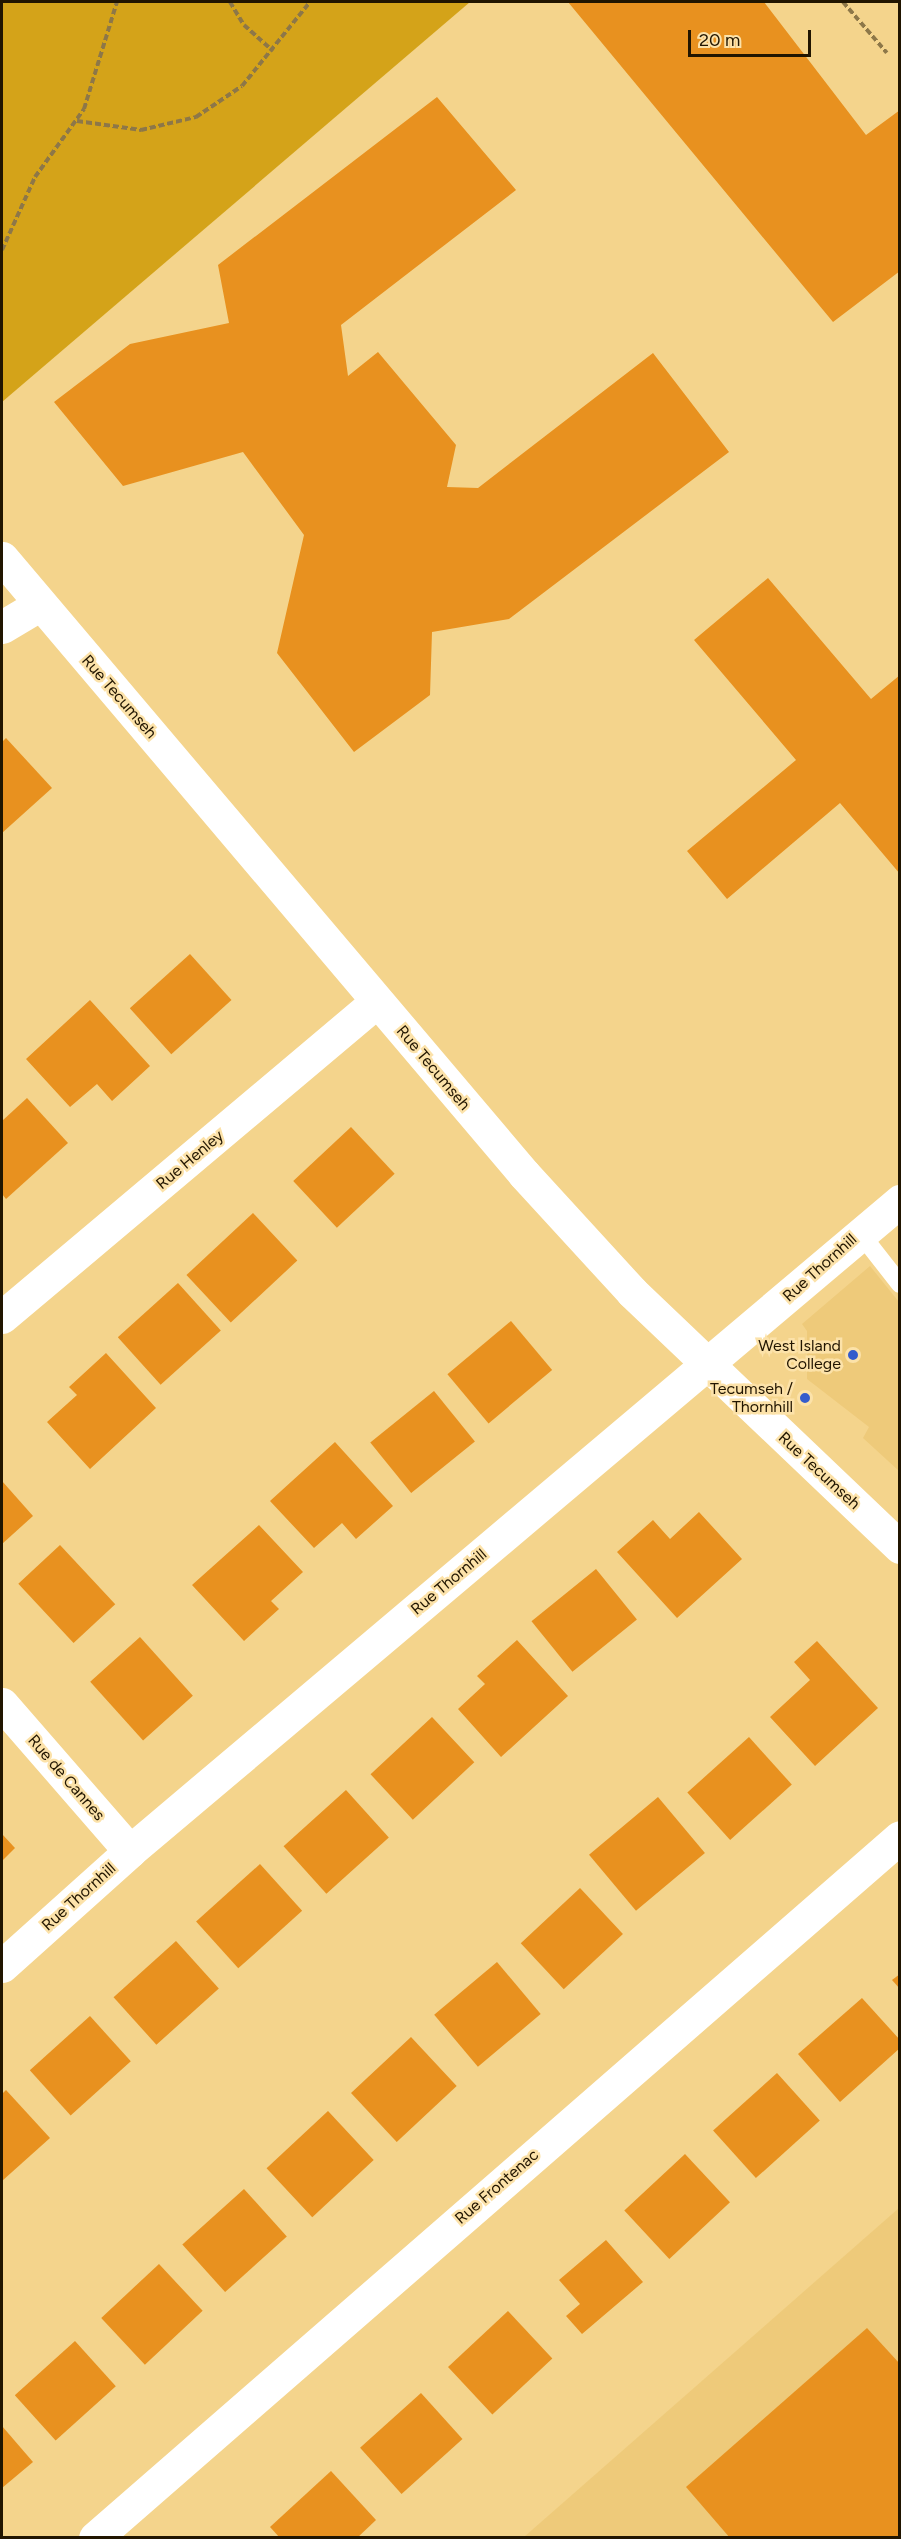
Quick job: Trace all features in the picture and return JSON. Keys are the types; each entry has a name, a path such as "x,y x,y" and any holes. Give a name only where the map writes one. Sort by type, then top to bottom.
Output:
{"street":[{"name":"Rue Tecumseh","path":"2,558 39,605 531,1182 632,1292 900,1546"},
{"path":"2,627 39,605"},
{"name":"Rue Henley","path":"2,1317 377,1001"},
{"name":"Rue Thornhill","path":"2,1966 130,1851 900,1201"},
{"name":"Rue de Cannes","path":"2,1704 130,1851"},
{"name":"Rue Frontenac","path":"95,2538 900,1837"}],"lane":[{"path":"860,1233 900,1284"}],"path":[{"path":"2,250 35,177 77,121 99,68 117,2"},
{"path":"230,2 244,25 273,51"},
{"path":"77,121 141,130 196,117 242,86 273,51 310,2"},
{"path":"843,2 886,54"}],"shaded area":[{"path":"2,2 470,2 2,402"},
{"name":"West Island College","path":"870,1266 899,1302 899,1471 863,1438 869,1427 807,1379 807,1331 802,1324"},
{"path":"899,2208 899,2537 524,2537"}],"building":[{"path":"568,2 764,2 866,135 900,110 900,271 833,322"},
{"path":"437,97 516,190 341,325 348,376 378,352 456,445 447,487 478,488 653,353 729,452 509,619 432,632 430,695 354,752 277,653 304,535 243,452 123,486 54,402 130,344 229,323 218,265"},
{"path":"768,578 871,699 900,675 900,874 840,803 727,899 687,851 796,760 694,640"},
{"path":"6,738 52,788 2,833 2,742"},
{"path":"190,954 231,1000 171,1054 130,1008"},
{"path":"90,1000 150,1066 112,1101 97,1084 70,1107 26,1059"},
{"path":"27,1098 68,1143 6,1199 2,1194 2,1121"},
{"path":"351,1127 395,1174 337,1228 293,1181"},
{"path":"253,1213 297,1261 231,1323 186,1275"},
{"path":"178,1283 221,1331 161,1385 118,1337"},
{"path":"511,1321 552,1370 489,1423 447,1374"},
{"path":"106,1353 156,1408 90,1469 47,1422 77,1395 69,1387"},
{"path":"434,1391 475,1442 411,1493 370,1443"},
{"path":"335,1442 393,1506 356,1539 342,1523 314,1548 270,1501"},
{"path":"2,1481 33,1516 2,1544"},
{"path":"699,1512 742,1559 677,1618 617,1552 653,1520 670,1539"},
{"path":"259,1525 303,1572 271,1601 279,1609 244,1641 192,1585"},
{"path":"60,1545 115,1604 74,1643 18,1584"},
{"path":"596,1569 637,1620 572,1672 531,1621"},
{"path":"140,1637 193,1696 143,1741 90,1682"},
{"path":"517,1640 568,1696 501,1757 458,1709 485,1684 477,1676"},
{"path":"817,1641 878,1708 815,1766 770,1717 810,1680 794,1662"},
{"path":"432,1717 474,1762 413,1820 371,1774"},
{"path":"749,1737 792,1785 730,1840 687,1793"},
{"path":"346,1790 389,1838 326,1894 284,1846"},
{"path":"658,1797 705,1853 636,1911 589,1855"},
{"path":"2,1834 15,1848 2,1861"},
{"path":"260,1864 302,1911 238,1968 196,1922"},
{"path":"580,1888 623,1934 564,1989 521,1943"},
{"path":"176,1941 219,1989 156,2045 114,1997"},
{"path":"497,1962 541,2014 478,2067 434,2015"},
{"path":"900,1974 900,1989 892,1980"},
{"path":"862,1998 900,2040 900,2048 840,2102 798,2054"},
{"path":"90,2016 131,2061 71,2116 30,2070"},
{"path":"411,2037 457,2086 397,2142 351,2093"},
{"path":"777,2073 820,2121 756,2178 713,2131"},
{"path":"6,2090 50,2138 2,2181 2,2094"},
{"path":"328,2111 374,2160 312,2217 267,2168"},
{"path":"685,2154 730,2202 669,2259 624,2211"},
{"path":"244,2189 287,2237 225,2292 182,2245"},
{"path":"606,2240 643,2282 582,2334 566,2316 580,2304 559,2280"},
{"path":"159,2264 203,2311 145,2365 101,2318"},
{"path":"508,2311 552,2359 492,2414 448,2367"},
{"path":"867,2328 900,2364 900,2538 730,2538 686,2487"},
{"path":"75,2341 116,2386 56,2441 15,2395"},
{"path":"421,2393 462,2439 402,2494 360,2448"},
{"path":"2,2426 33,2462 2,2488"},
{"path":"331,2471 376,2520 357,2538 280,2538 270,2527"}],"place":[{"name":"West Island College","path":"853,1355"},
{"name":"Tecumseh / Thornhill","path":"805,1398"}]}
